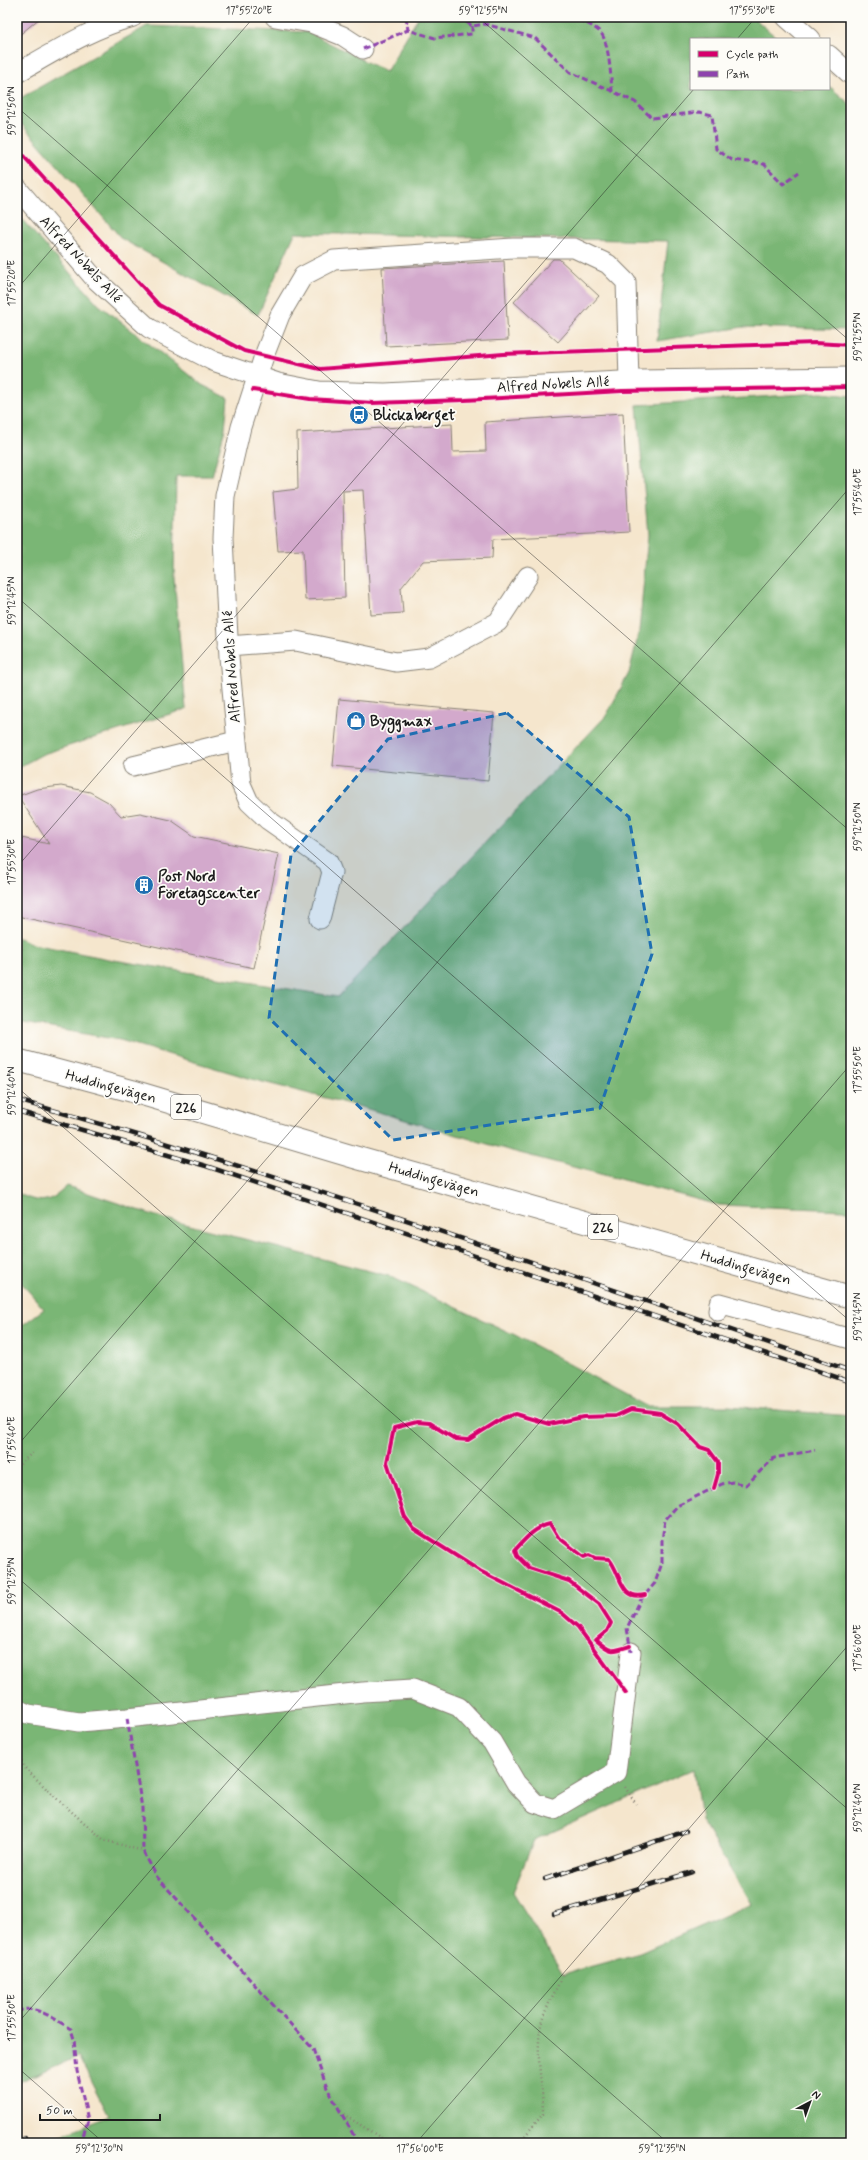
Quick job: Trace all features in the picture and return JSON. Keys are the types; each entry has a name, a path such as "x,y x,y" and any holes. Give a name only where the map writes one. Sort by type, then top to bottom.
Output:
{"main road":[{"name":"Huddingevägen","path":"17,1060 132,1091 362,1159 851,1297"}],"street":[{"path":"17,73 111,20 132,17"},
{"path":"275,17 311,22 343,36 363,49"},
{"path":"786,17 810,38"},
{"path":"830,56 851,75"},
{"name":"Alfred Nobels Allé","path":"17,188 95,279 149,328 212,361 257,377 319,391 385,394 629,380 851,377"},
{"path":"257,377 280,315 302,276 334,260 514,248 574,248 608,264 626,282 629,380"},
{"name":"Alfred Nobels Allé","path":"257,377 242,427 225,496 223,538 228,646 236,741 242,784 249,802 268,820 328,862 332,872 320,919"},
{"path":"228,646 296,641 396,662 429,658 498,622 528,576"},
{"path":"133,766 236,741"},
{"path":"718,1311 719,1303 851,1339"},
{"path":"17,1709 28,1714 80,1722 135,1718 363,1692 413,1689 459,1707 492,1742 516,1782 535,1803 554,1809 619,1777 631,1652"}],"path":[{"path":"17,1467 34,1452"},
{"path":"17,1750 24,1767 56,1798 104,1840 143,1851"},
{"path":"619,1777 636,1804"},
{"path":"512,2143 523,2138 543,2114 543,2088 538,2065 541,2024 563,1974"},
{"path":"340,2112 389,2143"}],"highlighted area":[{"path":"507,713 629,817 652,954 600,1108 393,1140 269,1018 291,855 388,739"}],"green space":[{"path":"418,17 753,17 777,38 690,38 690,90 830,90 830,87 851,105 851,330 743,327 657,341 668,241 295,233 258,315 122,239 17,119 17,100 147,26 308,32 386,72"},
{"path":"17,214 99,305 202,385 228,398 225,429 212,476 176,476 174,578 186,709 43,754 17,768"},
{"path":"821,393 851,396 851,1213 844,1210 719,1205 508,1150 361,1107 259,1081 120,1040 17,1022 17,937 33,944 114,960 338,997 606,716 629,673 639,632 648,535 637,405"},
{"path":"67,1186 162,1218 389,1276 515,1335 647,1406 729,1406 851,1416 851,2143 41,2143 109,2116 78,2056 17,2083 17,1329 44,1309 17,1278 17,1193 32,1199 44,1200 49,1199 61,1192","holes":["694,1769 701,1820 751,1904 640,1953 563,1974 513,1892 534,1840"]}],"building":[{"path":"17,17 41,17 17,37"},
{"path":"553,259 559,259 599,296 558,342 514,302"},
{"path":"504,261 508,340 386,346 382,268"},
{"path":"623,413 629,532 493,539 492,558 423,561 401,588 403,613 371,615 363,490 343,491 345,598 305,600 303,550 278,551 273,492 298,489 297,433 452,424 453,452 486,451 485,422"},
{"path":"339,699 494,713 488,781 333,766"},
{"name":"Post Nord Företagscenter","path":"61,786 90,792 108,802 121,816 140,813 171,820 194,836 279,854 254,968 17,916 17,837 49,844 18,796 37,789"}],"railway":[{"path":"17,1100 122,1130 332,1196 851,1371"},
{"path":"17,1111 206,1166 851,1382"},
{"path":"545,1879 686,1831"},
{"path":"554,1914 692,1872"},
{"path":"17,2141 25,2138"}],"marked path":[{"path":"406,17 408,30 435,38 472,34 472,26"},
{"path":"459,17 472,26 485,24 535,38 570,72 612,91"},
{"path":"570,17 590,25 598,30 604,38 608,52 612,91 635,102 652,118 699,112 712,115 716,149 732,160 764,164 783,184 799,172"},
{"path":"363,49 408,30"},
{"path":"631,1652 627,1628 640,1601 655,1583 662,1563 662,1540 665,1520 677,1506 722,1484 733,1482 746,1485 774,1458 815,1450"},
{"path":"127,1718 142,1808 143,1851 157,1877 313,2049 327,2088 358,2143"},
{"path":"17,2012 31,2009 38,2011 52,2017 71,2029 74,2039 77,2071 88,2120 81,2143"}],"cycle path":[{"path":"17,149 159,305 244,351 320,369 503,354 815,343 851,345"},
{"path":"253,390 310,399 373,403 465,400 622,391 851,387"},
{"path":"626,1693 578,1627 562,1613 480,1571 414,1529 405,1517 387,1462 394,1428 417,1422 429,1423 455,1439 468,1440 503,1418 515,1414 549,1424 583,1417 616,1416 631,1409 660,1413 678,1424 700,1447 709,1450 718,1462 718,1474 714,1488"},
{"path":"630,1646 612,1650 596,1640 607,1631 611,1623 599,1604 569,1581 529,1568 517,1556 515,1550 535,1531 550,1524 558,1537 584,1557 589,1555 595,1558 609,1559 622,1584 631,1594 637,1596 645,1595"}],"place":[{"name":"Blickaberget","path":"359,415"},
{"name":"Byggmax","path":"356,721"},
{"name":"Post Nord Företagscenter","path":"144,885"}]}
